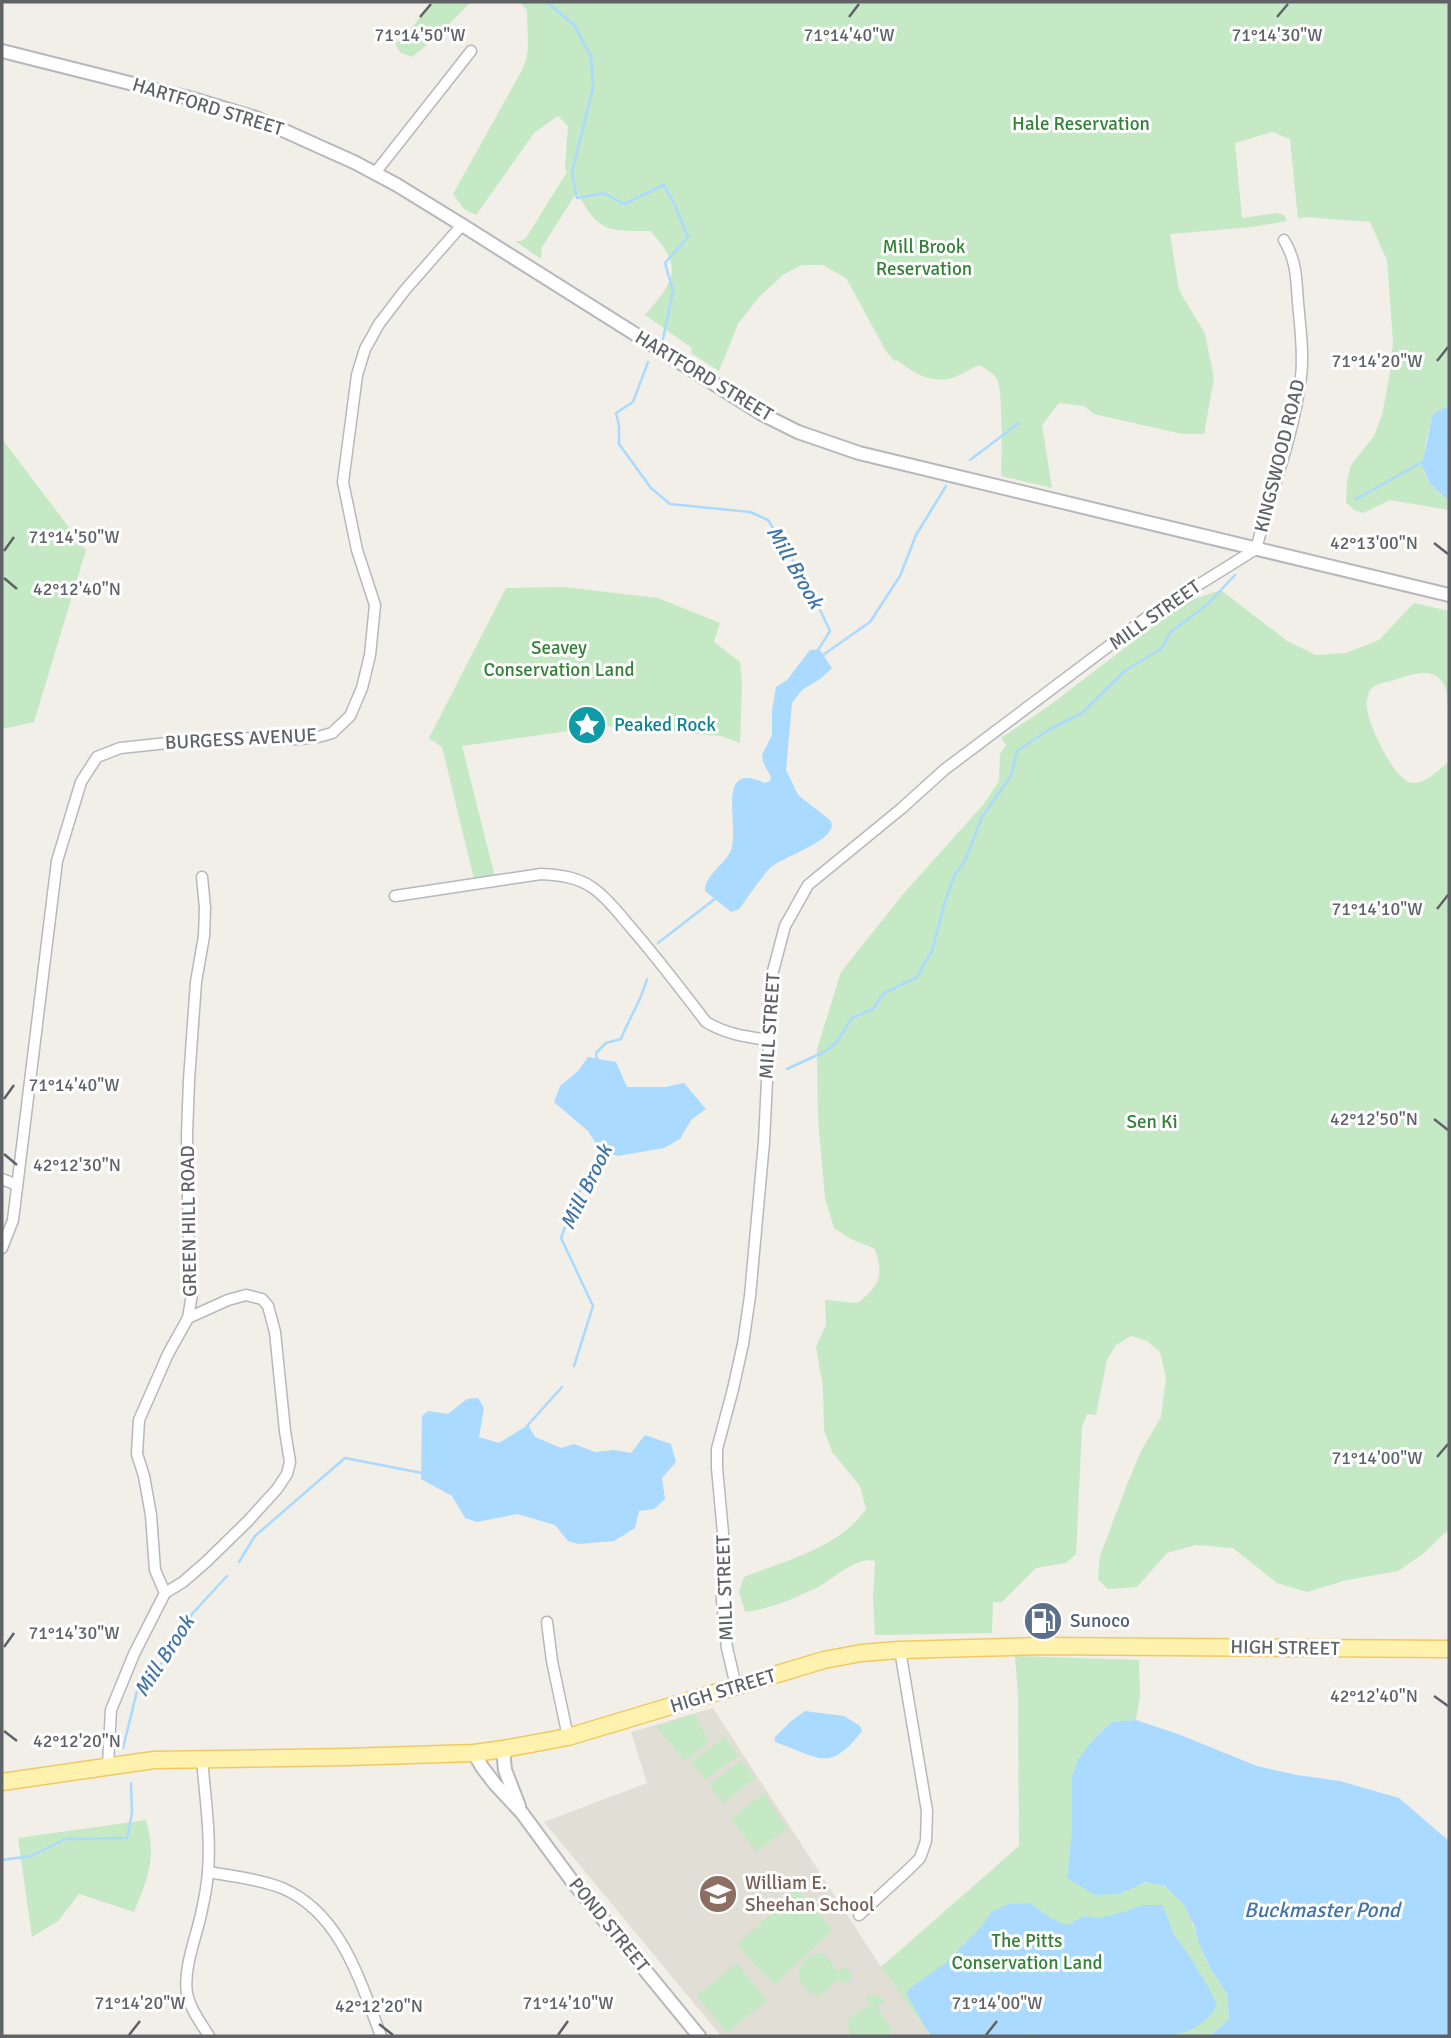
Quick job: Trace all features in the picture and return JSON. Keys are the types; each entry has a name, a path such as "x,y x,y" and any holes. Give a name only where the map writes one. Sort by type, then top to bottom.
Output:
{"main road":[{"name":"HIGH STREET","path":"2,1782 154,1760 474,1753 503,1749 568,1737 824,1660 861,1653 1089,1646 1449,1650"}],"street":[{"name":"HARTFORD STREET","path":"2,51 194,99 256,118 375,173 762,414 798,432 859,453 1449,595"},
{"path":"375,173 471,51"},
{"name":"BURGESS AVENUE","path":"2,1248 13,1220 18,1185 57,861 81,782 97,757 120,748 215,738 318,737 332,733 350,716 362,688 370,655 375,605 358,550 342,482 357,375 365,349 379,324 462,225"},
{"name":"KINGSWOOD ROAD","path":"1256,549 1286,447 1301,375 1294,260 1284,240"},
{"name":"MILL STREET","path":"736,1686 727,1648 722,1600 723,1533 717,1449 743,1344 750,1297 764,1142 768,1006 772,975 785,926 808,885 944,770 1150,615 1256,549"},
{"path":"395,896 541,874 574,879 592,887 608,902 650,949 706,1021 732,1034 769,1040"},
{"name":"GREEN HILL ROAD","path":"165,1593 155,1570 151,1515 137,1454 139,1420 188,1318 192,1294 189,1080 196,982 204,936 202,877"},
{"path":"2,1179 18,1185"},
{"path":"108,1765 111,1710 134,1654 165,1593 184,1582 248,1521 277,1489 290,1462 275,1332 268,1306 262,1299 246,1295 188,1318"},
{"path":"547,1622 568,1737"},
{"path":"859,1915 919,1858 926,1841 928,1811 900,1650"},
{"name":"POND STREET","path":"503,1749 505,1769 522,1813"},
{"name":"POND STREET","path":"474,1753 495,1784 522,1813 572,1881 699,2036"},
{"path":"202,1759 208,1872 192,1951 187,1996 209,2036"},
{"path":"208,1872 261,1881 292,1893 311,1906 336,1933 345,1949 381,2036"}],"shaded area":[{"name":"William E. Sheehan School","path":"713,1708 881,1967 931,2036 721,2036 544,1822 647,1783 631,1732"}],"green space":[{"path":"432,2 471,2 412,57 401,53 395,44"},
{"path":"519,2 1449,2 1449,406 1432,416 1423,470 1430,484 1441,495 1449,498 1449,510 1390,500 1363,513 1354,510 1346,502 1351,465 1374,436 1382,415 1390,373 1393,342 1387,260 1370,222 1306,217 1298,219 1290,139 1272,132 1235,143 1242,218 1278,213 1284,215 1287,221 1170,234 1179,290 1205,334 1214,378 1204,434 1182,434 1094,414 1084,406 1059,403 1042,425 1052,488 1001,476 1000,396 997,379 993,375 979,365 952,378 941,380 914,372 897,360 894,361 846,278 823,265 802,265 784,274 759,297 738,324 719,371 691,353 692,348 645,315 663,293 672,274 668,255 650,231 623,231 605,227 591,215 577,192 542,247 541,259 515,241 526,238 567,172 565,167 568,126 558,116 534,133 476,215 464,209 453,194 526,60 527,10"},
{"path":"2,439 86,550 34,722 2,729"},
{"name":"Seavey Conservation Land","path":"563,587 658,598 720,623 714,642 740,662 740,743 721,736 604,726 462,746 495,877 475,883 442,747 429,738 506,588"},
{"name":"Sen Ki","path":"1221,590 1287,641 1316,655 1346,653 1379,640 1414,603 1449,611 1449,722 1444,684 1430,674 1417,674 1375,686 1367,699 1367,707 1381,747 1398,773 1406,780 1413,783 1423,781 1449,761 1449,1529 1424,1553 1398,1571 1347,1580 1307,1592 1277,1583 1233,1548 1196,1545 1167,1553 1137,1587 1108,1589 1098,1579 1100,1556 1141,1451 1161,1417 1166,1377 1160,1352 1147,1341 1131,1336 1116,1345 1107,1360 1096,1415 1087,1414 1082,1427 1076,1554 1066,1563 1036,1568 1002,1602 993,1602 992,1633 875,1635 875,1561 867,1560 796,1597 745,1612 739,1592 744,1577 827,1543 842,1534 866,1509 860,1486 832,1452 824,1430 823,1387 816,1347 826,1325 825,1300 858,1303 871,1291 879,1273 875,1249 834,1228 825,1198 818,1119 817,1049 841,972 904,893 983,805 999,781 1000,754 1006,745 1001,738 1050,705 1185,602"},
{"name":"The Pitts Conservation Land","path":"1015,1656 1139,1660 1140,1697 1136,1720 1111,1722 1078,1759 1072,1776 1072,1829 1067,1878 1119,1894 1142,1884 1153,1883 1175,1894 1188,1914 1206,1959 1227,1996 1229,2019 1210,2036 931,2036 881,1967 1019,1846 1018,1694"},
{"path":"694,1714 709,1742 685,1761 656,1726"},
{"path":"725,1737 738,1756 705,1780 691,1762"},
{"path":"742,1760 755,1778 723,1803 709,1785"},
{"path":"764,1793 787,1828 757,1852 731,1819"},
{"path":"146,1820 151,1857 134,1912 79,1894 58,1921 32,1937 18,1838"},
{"path":"797,1890 833,1930 774,1985 737,1945"},
{"path":"823,1953 838,1971 845,1967 851,1974 850,1980 845,1984 838,1980 820,1996 804,1987 799,1973 806,1959"},
{"path":"737,1963 767,2000 727,2033 697,1996"},
{"path":"871,1994 882,1997 884,2002 877,2007 892,2029 889,2036 851,2036 849,2017 870,2005 865,1998"}],"water":[{"path":"1449,406 1449,498 1445,498 1430,484 1422,466 1432,416"},
{"path":"819,649 832,668 802,690 792,703 786,770 798,795 830,820 832,827 820,841 770,868 739,909 731,912 705,891 708,880 731,850 734,787 739,780 749,778 765,783 770,781 771,777 762,755 772,735 776,687 787,680 810,650"},
{"path":"588,1057 616,1062 627,1087 665,1087 684,1083 706,1109 691,1120 680,1139 664,1148 618,1156 601,1151 588,1131 554,1102 560,1086 578,1071"},
{"path":"478,1398 484,1408 479,1437 499,1443 528,1425 535,1437 561,1448 574,1444 595,1452 614,1450 631,1453 645,1435 671,1444 676,1462 662,1478 665,1499 654,1509 639,1511 635,1528 614,1541 578,1544 568,1541 555,1525 517,1514 477,1522 465,1518 452,1496 421,1479 422,1416 428,1411 448,1414 467,1399"},
{"path":"805,1711 844,1716 860,1726 862,1731 841,1753 831,1757 813,1756 775,1742 775,1737"},
{"name":"Buckmaster Pond","path":"1136,1720 1257,1766 1340,1781 1399,1798 1449,1841 1449,2036 1210,2036 1229,2019 1227,1994 1211,1970 1183,1904 1165,1886 1146,1882 1119,1894 1095,1895 1067,1878 1072,1829 1072,1776 1078,1759 1111,1722"},
{"path":"1030,1903 1052,1919 1067,1925 1084,1916 1099,1918 1142,1905 1163,1905 1173,1933 1191,1958 1217,2006 1207,2019 1195,2027 1167,2036 932,2036 906,1993 946,1963 982,1926 991,1912 1008,1904"}],"waterway":[{"name":"Mill Brook","path":"547,2 574,25 591,56 593,88 572,173 577,198 604,193 624,204 664,185 688,237 665,263 673,291 663,339"},
{"name":"Mill Brook","path":"648,362 633,402 616,413 619,444 651,488 670,504 750,512 768,520 810,588 830,631 818,650"},
{"path":"970,460 1019,423"},
{"path":"1356,499 1424,461"},
{"path":"823,655 870,622 900,576 916,535 946,486"},
{"path":"787,1069 826,1051 837,1042 852,1018 873,1009 884,993 916,978 932,951 955,874 965,861 982,817 1011,776 1017,751 1050,729 1081,714 1126,670 1161,649 1171,632 1208,604 1235,575"},
{"name":"Mill Brook","path":"658,943 716,898"},
{"name":"Mill Brook","path":"597,1059 596,1053 606,1043 621,1039 647,979"},
{"name":"Mill Brook","path":"574,1366 593,1306 561,1238 574,1202 602,1150"},
{"name":"Mill Brook","path":"527,1426 562,1387"},
{"name":"Mill Brook","path":"239,1562 255,1536 345,1458 422,1473"},
{"name":"Mill Brook","path":"123,1748 137,1691 175,1648 192,1614 227,1576"},
{"name":"Mill Brook","path":"2,1860 31,1856 66,1839 127,1838 132,1813 131,1783"}],"place":[{"name":"Peaked Rock","path":"587,725"},
{"name":"Sunoco","path":"1043,1621"},
{"name":"William E. Sheehan School","path":"718,1894"}],"park label":[{"name":"Hale Reservation","path":"1081,124"},
{"name":"Mill Brook Reservation","path":"924,258"}]}
